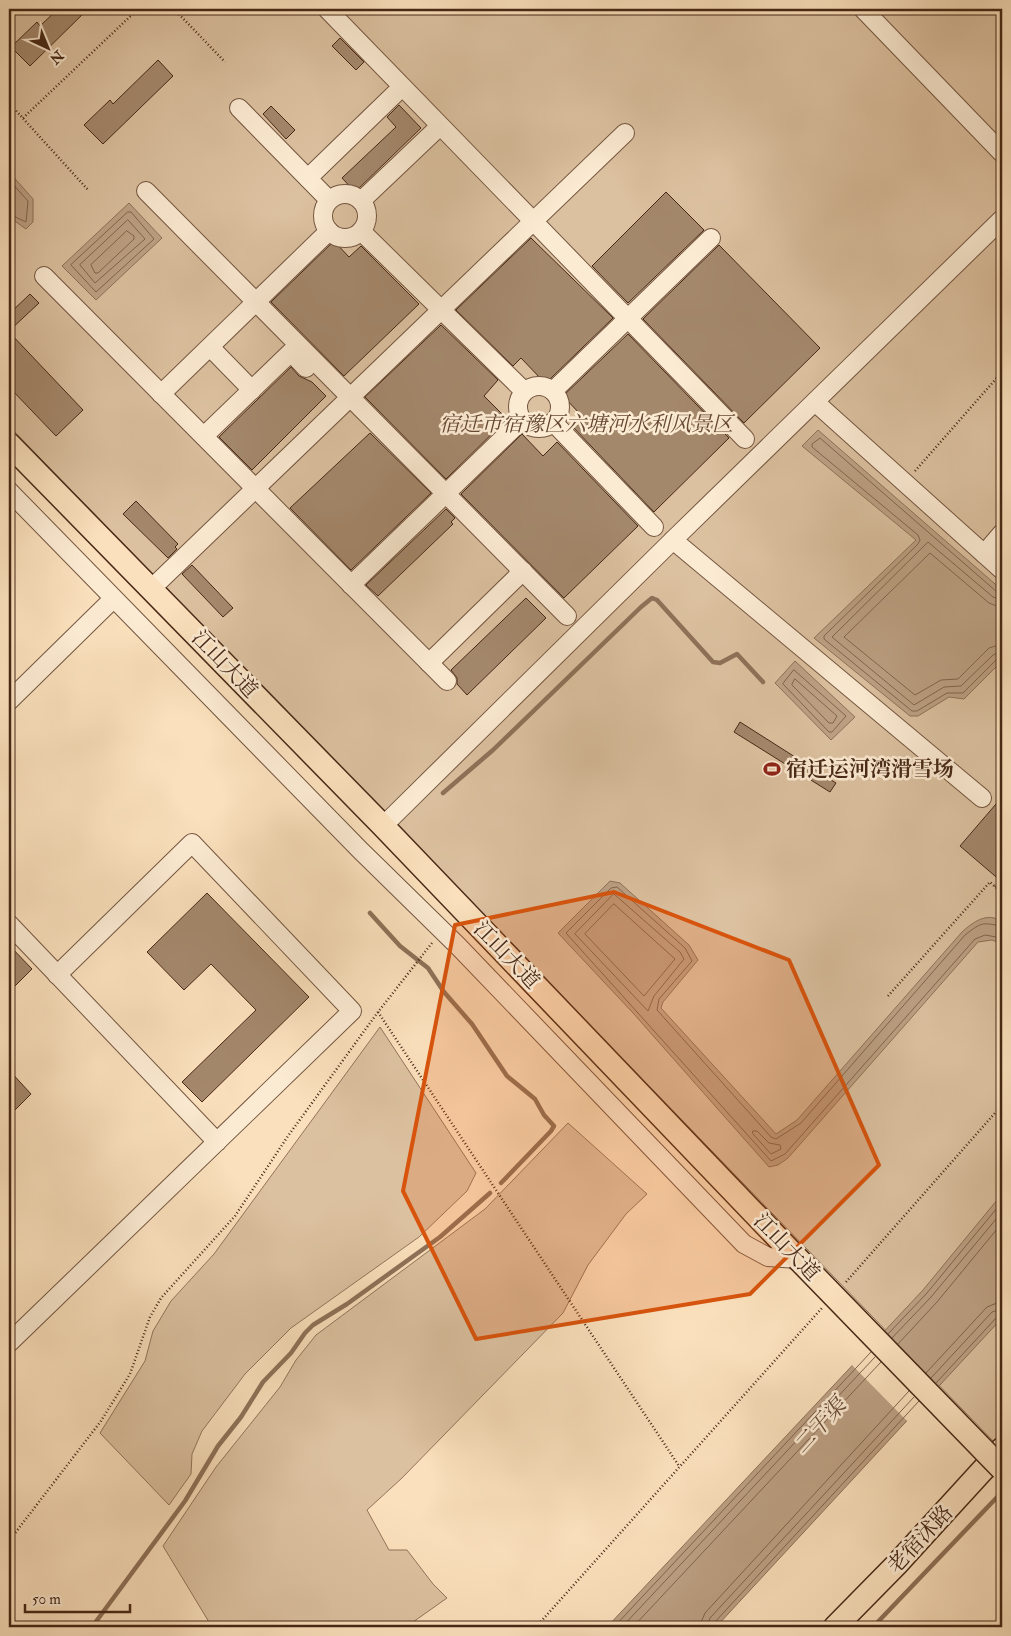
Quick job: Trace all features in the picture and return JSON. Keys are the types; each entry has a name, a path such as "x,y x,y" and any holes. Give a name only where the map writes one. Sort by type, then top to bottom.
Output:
{"main road":[{"name":"江山大道","path":"9,444 383,826 1002,1469"},
{"name":"老宿沭路","path":"834,1627 903,1558 1002,1449"}],"street":[{"path":"327,9 745,439"},
{"path":"863,9 1002,154"},
{"path":"308,178 402,87"},
{"path":"239,108 329,200"},
{"path":"361,201 440,126"},
{"path":"152,588 625,133"},
{"path":"146,191 567,616"},
{"path":"343,194 350,194 361,201 367,217 361,230 349,237 335,236 329,231 323,219 325,206 329,200 343,194"},
{"path":"383,826 672,540 1002,219"},
{"path":"361,230 524,391"},
{"path":"161,394 329,231"},
{"path":"553,391 711,238"},
{"path":"44,276 447,681"},
{"path":"210,347 252,390"},
{"path":"204,436 291,352 314,376 322,369"},
{"path":"537,385 544,386 553,391 559,400 560,407 553,422 544,427 537,428 530,426 522,420 517,410 524,391 537,385"},
{"path":"815,402 1002,570"},
{"path":"352,585 522,420"},
{"path":"553,422 654,527"},
{"path":"9,491 113,599 458,946 744,1244 768,1257 798,1259"},
{"path":"984,554 1002,533"},
{"path":"672,540 982,798"},
{"path":"429,663 523,572"},
{"path":"9,701 113,599"},
{"path":"9,1341 352,1011 192,843 57,975"},
{"path":"9,924 217,1142"}],"path":[{"path":"23,118 138,9"},
{"path":"174,9 225,62"},
{"path":"9,103 89,191"},
{"path":"904,483 1002,372"},
{"path":"995,887 1002,879"},
{"path":"888,996 990,882 1002,893"},
{"path":"9,1541 102,1421 130,1374 150,1317 161,1298 235,1216 288,1136 378,1012 423,954"},
{"path":"378,1012 679,1466 536,1627"}],"highlighted area":[{"path":"614,892 789,960 879,1165 750,1294 476,1339 403,1191 455,925"}],"green space":[{"name":"宿迁市宿豫区六塘河水利风景区","path":"9,9 1002,9 1002,1437 996,1444 9,426"},
{"path":"380,1027 476,1173 467,1191 419,1237 291,1328 245,1374 202,1431 192,1454 191,1474 169,1505 100,1433 145,1361 153,1331 171,1301 214,1254"},
{"path":"568,1123 647,1194 626,1214 588,1265 563,1313 402,1478 367,1510 389,1550 407,1550 433,1584 447,1598 406,1627 212,1627 163,1546 216,1467 280,1387 296,1360 316,1335 485,1209"}],"water":[{"path":"9,172 33,199 33,222 26,229 9,217"},
{"path":"129,203 162,238 96,300 62,266"},
{"path":"818,430 1002,590 1002,661 964,699 949,697 918,716 910,716 814,638 916,540 802,446"},
{"path":"795,661 855,717 831,740 775,683"},
{"path":"610,881 620,883 689,945 698,960 663,1002 661,1008 776,1134 797,1120 966,928 981,919 997,919 1002,922 1002,944 992,940 978,942 788,1158 778,1165 769,1167 633,1013 558,933"},
{"name":"二干渠","path":"1002,1194 1002,1318 716,1627 607,1627 923,1290"}],"pier":[{"path":"879,1333 937,1392 909,1423 850,1363"}],"building":[{"path":"58,9 88,9 30,66 11,47 37,22 40,26"},
{"path":"340,38 364,62 356,70 332,46"},
{"path":"158,60 173,76 103,144 84,125 110,100 113,104"},
{"path":"399,105 421,128 355,192 342,178 396,127 387,117"},
{"path":"271,106 295,130 286,139 263,114"},
{"path":"666,192 704,230 628,303 592,266"},
{"path":"531,238 613,318 548,381 546,378 543,381 521,358 513,366 456,310"},
{"path":"334,241 349,257 361,246 419,304 344,376 271,302"},
{"path":"719,245 820,348 744,423 643,319"},
{"path":"30,294 39,303 9,331 9,314"},
{"path":"441,325 498,380 484,396 507,419 446,479 365,397"},
{"path":"9,332 83,410 56,436 9,387"},
{"path":"628,334 729,438 654,512 572,426 582,416 563,396"},
{"path":"291,367 299,376 312,382 326,396 252,470 219,437"},
{"path":"370,433 431,493 351,570 290,508"},
{"path":"522,434 543,456 557,442 638,526 564,598 461,494"},
{"path":"136,501 178,544 175,547 177,549 168,558 123,514"},
{"path":"446,509 455,518 451,522 453,524 378,596 366,585"},
{"path":"192,565 233,608 223,617 182,574"},
{"path":"526,598 546,618 467,695 457,684 457,678 451,670"},
{"path":"740,722 836,783 830,792 734,732"},
{"path":"1002,797 1002,882 960,846"},
{"path":"207,893 309,997 202,1102 182,1082 256,1010 211,964 184,990 147,952"},
{"path":"9,945 32,969 9,992"},
{"path":"9,1070 31,1094 9,1116"}],"waterway":[{"path":"443,793 493,750 652,598 657,600 713,662 720,663 737,654 763,682"},
{"path":"370,913 400,946 428,968 444,992 472,1024 507,1076 535,1099 544,1115 554,1126 501,1183"},
{"path":"92,1627 185,1501 218,1446 241,1417 263,1382 291,1353 305,1333 313,1325 347,1304 440,1237 490,1193"},
{"path":"873,1627 1002,1492"}],"place":[{"name":"宿迁运河湾滑雪场","path":"772,769"}]}
